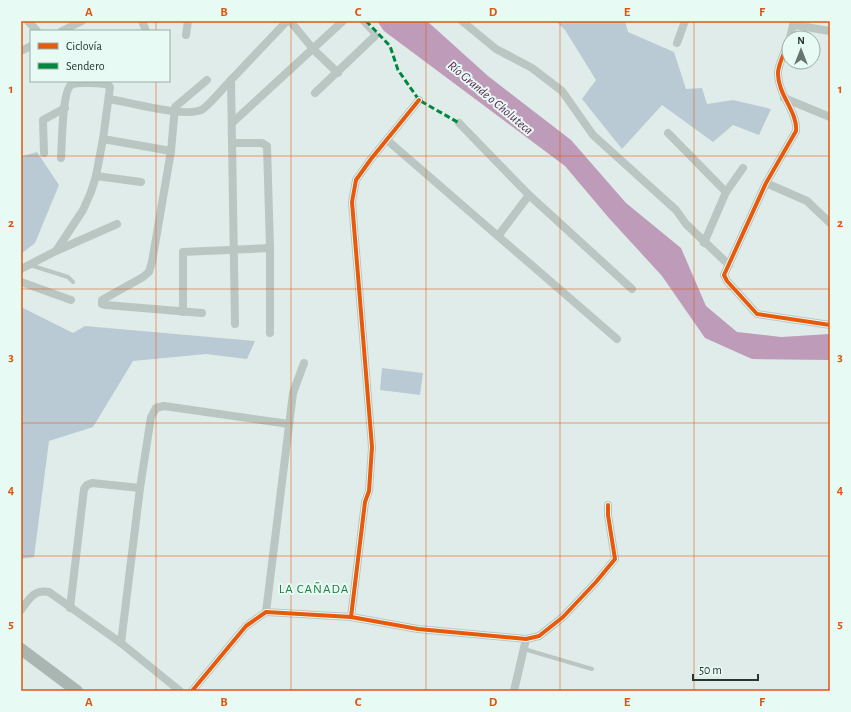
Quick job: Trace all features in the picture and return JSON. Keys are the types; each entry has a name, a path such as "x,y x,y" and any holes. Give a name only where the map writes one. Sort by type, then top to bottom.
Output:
{"main road":[{"path":"21,649 77,691"}],"street":[{"path":"28,21 36,30"},
{"path":"64,30 82,21"},
{"path":"186,35 188,21"},
{"path":"109,99 176,112 194,112 203,109 287,21"},
{"path":"290,21 314,50 338,73"},
{"path":"232,123 314,50 343,21"},
{"path":"462,21 496,49 532,68 559,88 593,135 676,210 686,224 704,243 729,265"},
{"path":"677,43 685,21"},
{"path":"794,23 830,31"},
{"path":"314,92 338,73 375,36"},
{"path":"21,51 30,46"},
{"path":"781,63 778,72 784,98 796,123 796,131 766,183 724,274 727,281 757,314 830,325"},
{"path":"202,313 106,305 102,304 102,300 143,277 148,272 152,262 172,151 177,104 207,80"},
{"path":"231,80 235,324"},
{"path":"56,251 82,210 91,192 96,176 103,139 109,99 110,87 108,85 75,83 70,85 66,93 64,108 61,158"},
{"path":"784,98 830,117"},
{"path":"351,617 366,502 369,491 372,447 352,202 356,180 419,100"},
{"path":"44,153 43,120 64,108"},
{"path":"459,123 529,195 632,289"},
{"path":"668,133 726,192"},
{"path":"103,139 172,151"},
{"path":"387,140 617,339"},
{"path":"232,143 262,143 267,146 270,248 270,333"},
{"path":"704,243 726,192 743,168"},
{"path":"96,176 141,182"},
{"path":"766,183 807,201 830,223"},
{"path":"498,236 529,195"},
{"path":"24,267 117,224"},
{"path":"183,312 183,252 234,251 270,248"},
{"path":"21,282 71,300"},
{"path":"266,612 293,393 304,363"},
{"path":"121,643 140,488 151,417 156,408 164,406 289,424"},
{"path":"70,608 84,488 87,484 92,483 140,488"},
{"path":"192,691 246,626 266,612 351,617 418,629 526,639 539,636 563,617 596,582 615,559 608,505"},
{"path":"21,610 35,592 49,592 121,643 180,691"},
{"path":"514,691 526,639"}],"lane":[{"path":"361,21 375,36"},
{"path":"24,267 68,277 73,282"},
{"path":"524,649 592,669"}],"shaded area":[{"path":"556,21 625,21 628,32 674,52 686,89 702,88 707,104 733,100 771,109 759,135 733,125 713,142 662,105 622,149 582,99 596,80 565,30"},
{"path":"21,151 23,156 37,152 59,185 35,243 21,254"},
{"path":"21,307 73,333 85,326 255,341 247,359 206,354 133,361 93,427 49,441 34,557 21,559"},
{"path":"382,368 423,373 420,395 380,390"}],"water":[{"name":"Río Grande o Choluteca","path":"377,21 427,21 488,76 571,140 626,203 681,248 706,306 737,332 781,337 830,334 830,360 752,359 705,338 662,276 608,217 565,166 384,31"}],"marked path":[{"path":"366,21 390,46 398,70 419,100 459,123"}],"cycle path":[{"path":"781,60 778,72 779,80 794,117 796,131 766,183 724,275 727,281 757,314 830,325"},
{"path":"351,617 365,502 369,491 372,447 352,202 356,180 371,159 419,100"},
{"path":"192,691 246,626 266,612 351,617 418,629 526,639 539,636 563,617 596,582 615,559 608,515 608,505"}],"district":[{"name":"LA CAÑADA","path":"314,588"}]}
